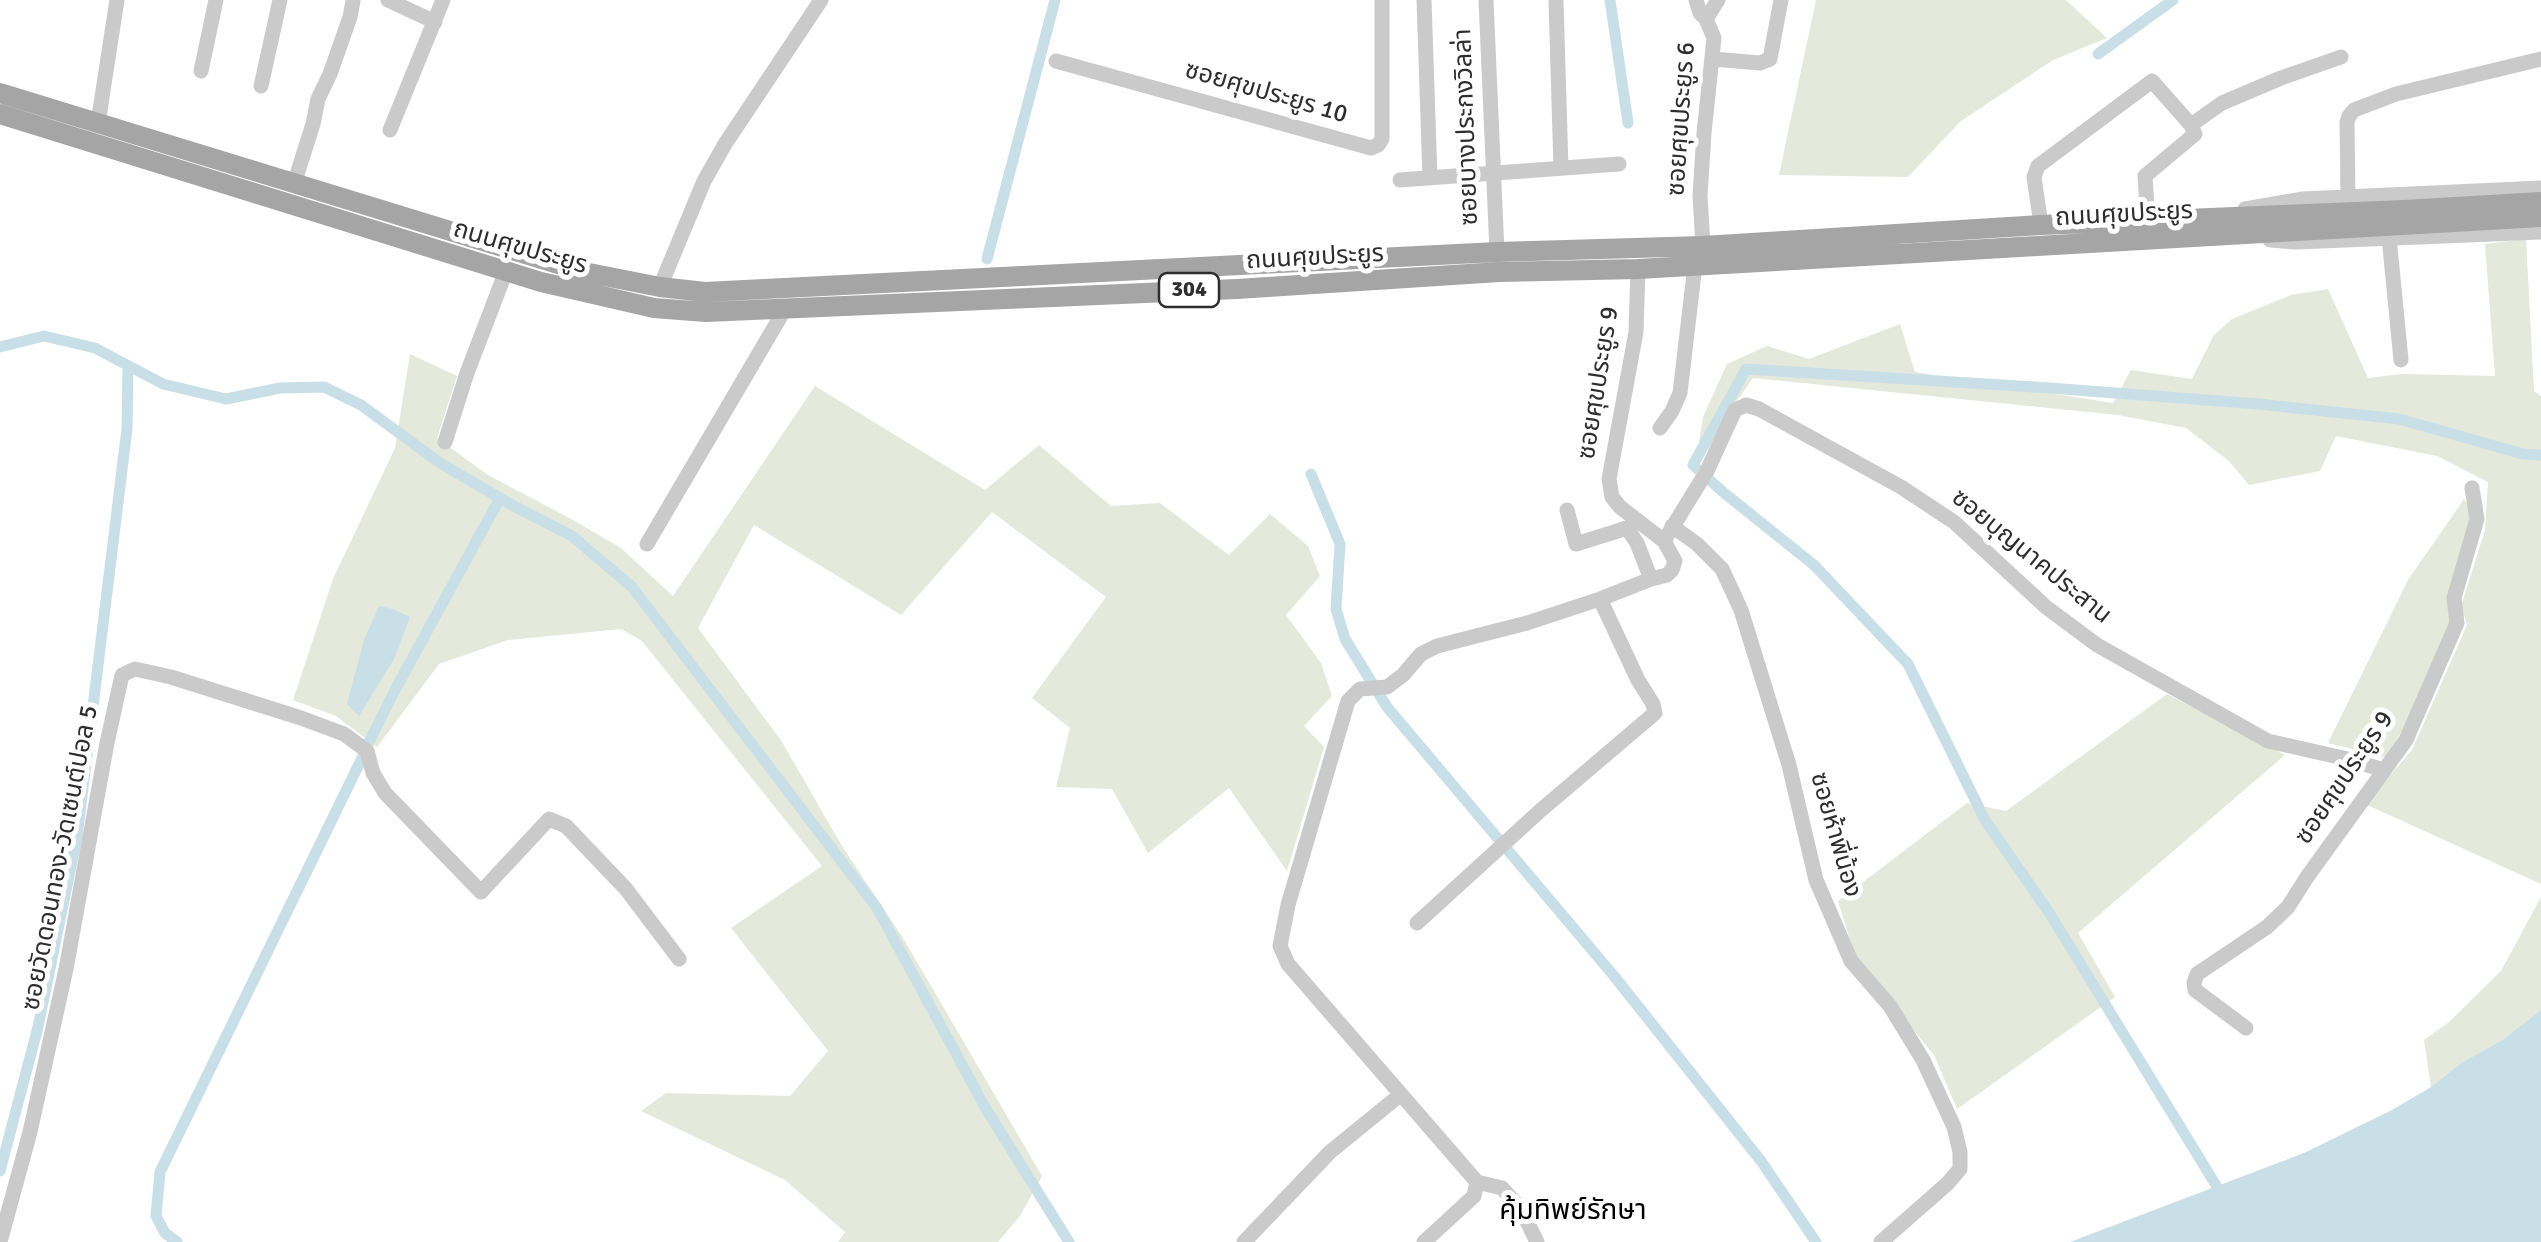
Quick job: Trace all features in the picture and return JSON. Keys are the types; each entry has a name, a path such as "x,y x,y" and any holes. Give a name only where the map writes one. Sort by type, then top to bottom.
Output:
{"main road":[{"name":"ถนนศุขประยูร","path":"0,94 98,123 202,166 506,272 654,308 706,312 1237,289 1498,262 1638,268 1699,255 2041,224 2148,222 2187,227"},
{"name":"ถนนศุขประยูร","path":"0,114 202,166 294,184 567,268 705,292 1699,255 2187,227 2541,217"},
{"name":"ถนนศุขประยูร","path":"2399,224 2541,202"}],"street":[{"path":"98,123 117,0"},
{"path":"201,71 216,0"},
{"path":"260,86 280,0"},
{"path":"294,184 313,124 325,106 330,74 352,1 370,0"},
{"path":"388,0 435,22"},
{"path":"390,130 443,0"},
{"path":"660,287 704,181 821,0"},
{"name":"ซอยศุขประยูร 10","path":"1056,61 1370,148 1382,139 1382,0"},
{"path":"1424,0 1430,178"},
{"name":"ซอยบางประกงวิลล่า","path":"1486,0 1498,262"},
{"path":"1556,0 1561,168"},
{"name":"ซอยศุขประยูร 6","path":"1660,428 1680,392 1699,255 1704,132 1714,33 1696,0"},
{"path":"1706,19 1718,0"},
{"path":"1713,59 1760,64 1770,59 1781,0"},
{"path":"2191,125 2222,103 2340,57"},
{"path":"2348,196 2348,124 2354,110 2396,94 2541,59"},
{"path":"2041,224 2034,177 2038,166 2152,81 2195,132 2144,178 2148,222"},
{"path":"1400,180 1619,164"},
{"path":"2187,227 2302,199 2541,188"},
{"path":"2401,360 2399,224 2541,232"},
{"name":"ซอยศุขประยูร 9","path":"1638,268 1636,332 1610,478 1612,498 1632,524 1668,533"},
{"path":"445,442 506,272"},
{"path":"647,544 786,309"},
{"name":"ซอยบุญนาคประสาน","path":"1668,533 1707,471 1735,410 1746,405 1759,408 1954,522 2046,607 2097,645 2268,741 2383,770"},
{"name":"ซอยศุขประยูร 9","path":"2246,1028 2195,990 2197,974 2268,927 2288,906 2406,740 2458,624 2454,598 2476,519 2472,488"},
{"path":"1567,510 1576,544 1632,524 1651,579"},
{"path":"1537,1242 1521,1209 1502,1188 1477,1182 1288,964 1280,946 1348,701 1360,688 1387,687 1421,654 1437,646 1526,623 1668,576 1675,562 1668,533"},
{"name":"ซอยห้าพี่น้อง","path":"1668,533 1697,544 1722,568 1741,610 1789,765 1816,880 1851,961 1899,1019 1924,1060 1954,1127 1960,1169 1881,1242"},
{"path":"1417,922 1655,713 1600,599"},
{"name":"ซอยวัดดอนทอง-วัดเซนต์ปอล 5","path":"0,1242 30,1132 66,968 122,676 134,669 171,677 344,734 366,751 385,792 481,892 549,819 566,826 626,890 679,958"},
{"path":"1244,1242 1330,1152 1400,1094"},
{"path":"1424,1242 1474,1196 1477,1182"}],"shaded area":[{"path":"1816,0 2066,0 2107,38 2053,60 1961,121 1908,177 1779,175"},
{"path":"2526,239 2534,391 2541,396 2541,884 2365,804 2412,750 2467,625 2461,606 2485,530 2488,482 2437,456 2336,436 2320,471 2249,485 2229,461 2186,428 2118,415 1753,378 1696,459 1703,417 1727,364 1767,346 1809,359 1900,324 1915,372 2113,403 2131,370 2192,379 2214,335 2232,319 2291,295 2328,289 2368,378 2402,374 2495,376 2485,244"},
{"path":"410,354 457,376 437,438 488,475 621,548 673,596 815,386 985,490 1039,445 1111,506 1160,503 1229,555 1270,514 1308,546 1320,576 1286,615 1321,663 1332,696 1304,726 1324,747 1287,871 1229,788 1148,853 1112,789 1056,787 1070,728 1032,698 1106,597 992,512 901,615 754,525 698,628 782,742 842,846 903,938 1042,1176 1020,1216 998,1242 838,1242 845,1232 785,1180 641,1111 666,1093 790,1096 828,1051 731,928 822,866 642,641 621,629 508,640 439,664 377,747 336,716 293,700 333,579 395,448"},
{"path":"2464,499 2472,512 2451,624 2404,728 2385,757 2328,743 2408,580"},
{"path":"2167,694 2285,755 2078,933 2115,997 1957,1109 1934,1055 1856,959 1838,901 1967,803 2006,811"},
{"path":"2541,897 2541,1010 2431,1087 2424,1040 2449,1022 2501,971"}],"water":[{"path":"379,606 410,617 394,659 359,716 347,704 364,640"},
{"path":"2541,1010 2541,1242 2070,1242 2304,1153 2392,1110 2502,1040"}],"waterway":[{"path":"987,259 1055,0"},
{"path":"1610,0 1628,123"},
{"path":"2098,54 2173,0"},
{"path":"0,347 44,336 95,348 163,384 226,399 280,388 324,387 361,405 440,463 572,536 632,587 877,908 986,1109 1069,1242"},
{"path":"0,1171 38,1027 77,837 127,429 128,366"},
{"path":"2222,1195 2050,914 1985,820 1908,664 1814,565 1693,465 1746,369 2050,388 2399,419 2523,454 2541,455"},
{"path":"1311,474 1340,544 1336,609 1345,639 1387,707 1614,976 1761,1161 1816,1242"},
{"path":"369,742 500,498"},
{"path":"177,1242 165,1233 156,1216 160,1172 362,758"}],"district":[{"name":"คุ้มทิพย์รักษา","path":"1573,1212"}]}
